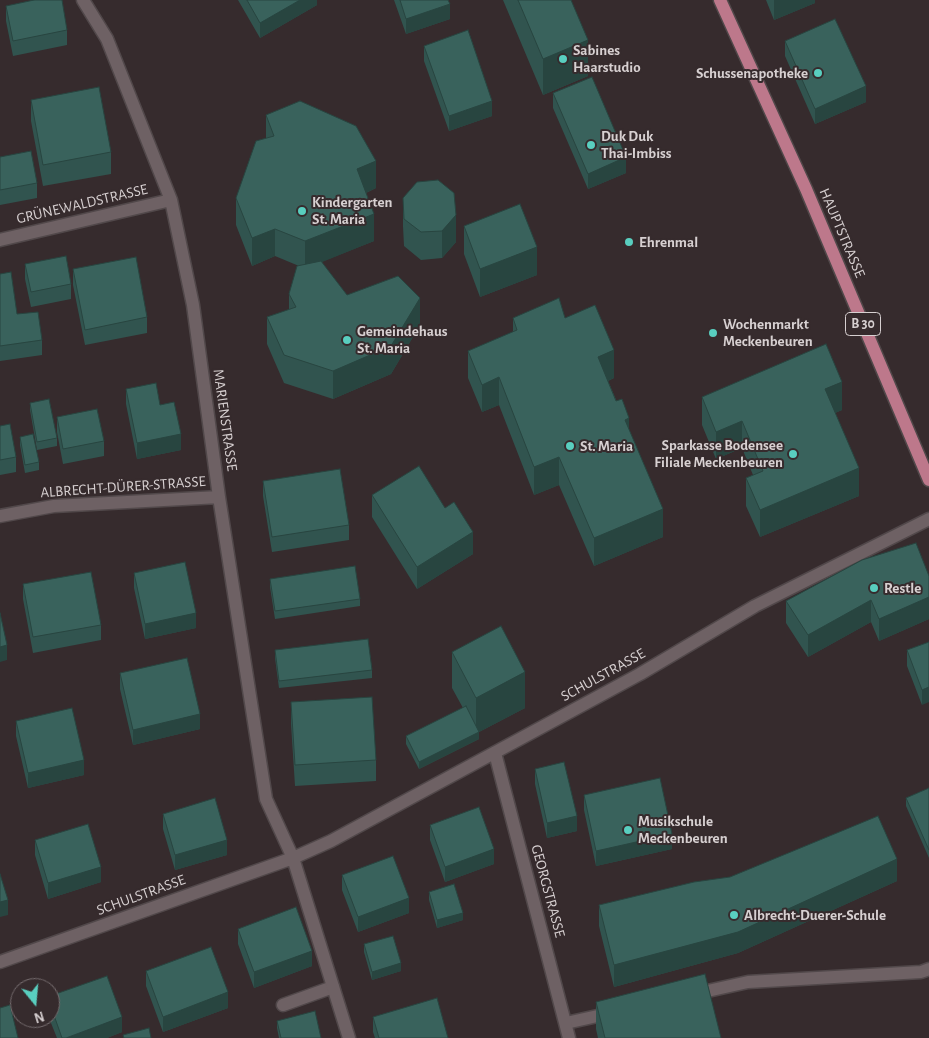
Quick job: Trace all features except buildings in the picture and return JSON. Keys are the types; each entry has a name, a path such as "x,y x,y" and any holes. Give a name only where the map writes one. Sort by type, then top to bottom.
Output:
{"main road":[{"name":"HAUPTSTRASSE","path":"720,0 806,189 929,480"}],"street":[{"name":"MARIENSTRASSE","path":"83,0 107,39 171,200 193,305 219,497 266,799 292,858"},
{"name":"GRÜNEWALDSTRASSE","path":"0,240 171,200"},
{"name":"ALBRECHT-DÜRER-STRASSE","path":"0,516 54,506 219,497"},
{"name":"SCHULSTRASSE","path":"0,962 292,858 331,841 640,674 754,606 929,519"},
{"name":"GEORGSTRASSE","path":"495,752 569,1038"},
{"path":"292,858 349,1038"},
{"path":"681,997 748,982 921,972 929,969"},
{"path":"283,1006 333,987"},
{"path":"566,1023 623,1010"}],"place":[{"name":"Sabines Haarstudio","path":"563,59"},
{"name":"Schussenapotheke","path":"818,73"},
{"name":"Duk Duk Thai-Imbiss","path":"591,145"},
{"name":"Kindergarten St. Maria","path":"302,211"},
{"name":"Ehrenmal","path":"629,242"},
{"name":"Wochenmarkt Meckenbeuren","path":"713,333"},
{"name":"Gemeindehaus St. Maria","path":"347,340"},
{"name":"St. Maria","path":"570,446"},
{"name":"Sparkasse Bodensee Filiale Meckenbeuren","path":"793,454"},
{"name":"Restle","path":"874,588"},
{"name":"Musikschule Meckenbeuren","path":"628,830"},
{"name":"Albrecht-Duerer-Schule","path":"734,915"}]}
